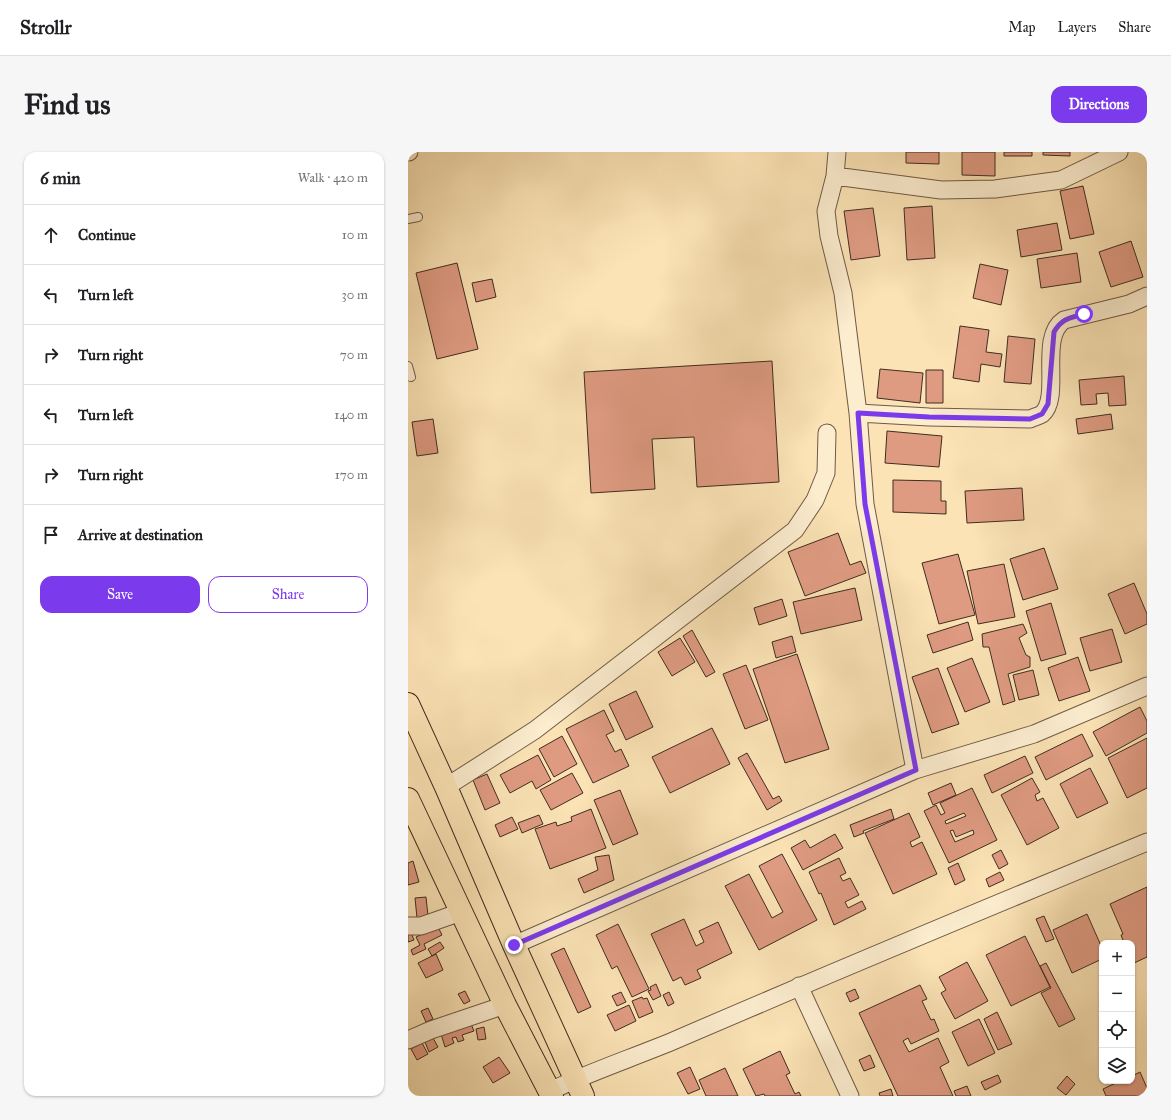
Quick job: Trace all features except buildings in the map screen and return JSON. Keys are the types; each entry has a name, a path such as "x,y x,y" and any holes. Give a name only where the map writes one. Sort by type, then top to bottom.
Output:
{"main road":[{"path":"408,704 446,787 514,945 579,1088"},
{"path":"408,799 505,1005 551,1094"}],"street":[{"path":"837,152 836,176 826,211 829,236 843,293 858,413 865,504 916,770"},
{"path":"836,176 941,190 996,189 1061,180 1119,152"},
{"path":"858,413 929,417 1030,419 1042,414 1048,404 1052,344 1054,332 1059,323 1064,320 1129,304 1147,296"},
{"path":"446,787 535,730 796,530 815,500 826,473 827,433"},
{"path":"514,945 916,770 1034,734 1147,686"},
{"path":"551,1094 579,1088 671,1042 799,986 1147,842"},
{"path":"408,926 421,926 461,912"},
{"path":"799,986 850,1096"},
{"path":"408,1040 431,1030 505,1005"}],"lane":[{"path":"408,220 418,217"},
{"path":"408,366 412,377"}],"route":[{"path":"514,945 916,770 865,504 858,413 929,417 1030,419 1042,414 1048,404 1054,332 1059,323 1064,320 1084,314"}]}
